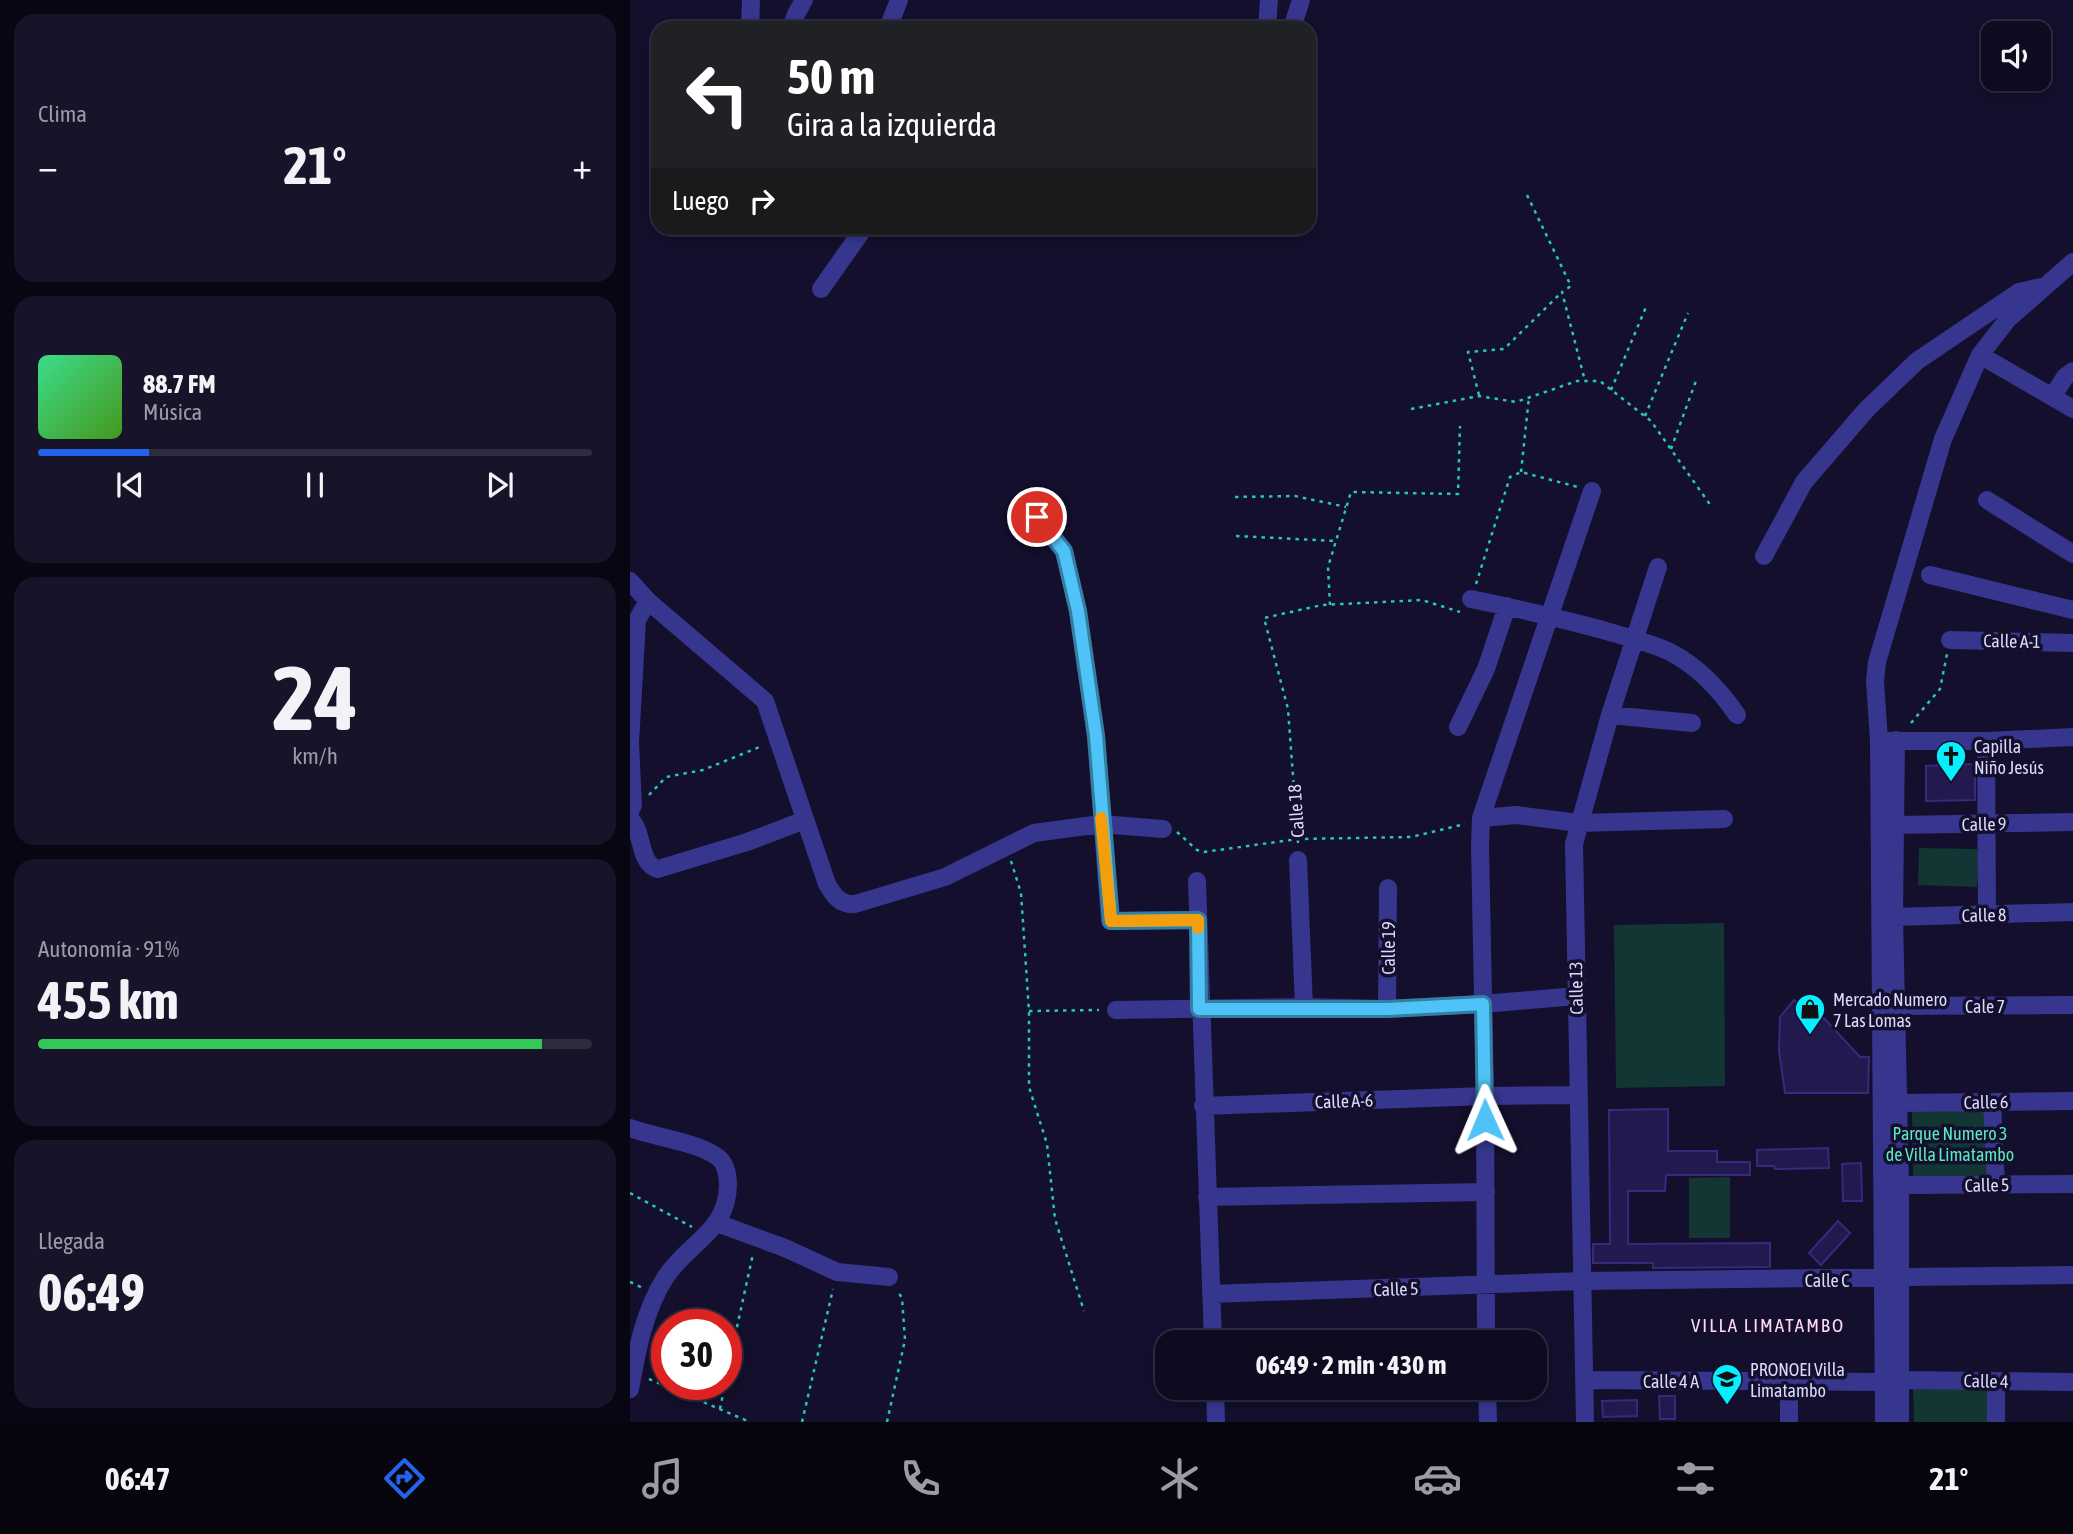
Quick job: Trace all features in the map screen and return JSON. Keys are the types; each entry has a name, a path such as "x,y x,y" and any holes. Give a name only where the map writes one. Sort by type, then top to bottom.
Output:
{"street":[{"path":"750,21 751,0"},
{"path":"794,21 804,0"},
{"path":"891,21 899,0"},
{"path":"1268,21 1269,0"},
{"path":"1294,21 1300,0"},
{"path":"821,289 859,235"},
{"path":"1892,1279 1900,1185 1894,825 1888,741 1875,681 1877,662 1943,439 1980,355 2008,319 2073,262"},
{"path":"1764,556 1804,482 1867,409 1917,361 2019,292 2044,286"},
{"path":"1980,355 2073,409"},
{"path":"2052,397 2065,377 2073,371"},
{"path":"1486,1330 1485,1096 1479,846 1482,818 1592,491"},
{"path":"1024,500 1064,551 1078,611 1096,736 1101,824 1111,921 1198,920"},
{"path":"1987,500 2073,554"},
{"name":"Calle 13","path":"1585,1422 1574,844 1610,715 1658,567"},
{"path":"1930,575 2073,610"},
{"path":"630,581 648,601 765,701 827,884 839,900 847,905 944,877 1034,833 1101,824 1163,829"},
{"path":"1471,599 1551,616 1636,639 1670,652 1716,688 1737,715"},
{"path":"630,812 633,805 630,743 637,620 648,601"},
{"path":"1458,727 1486,669 1507,606"},
{"name":"Calle A-1","path":"1950,640 2073,643"},
{"path":"1610,715 1692,723"},
{"path":"1888,741 1986,741 2073,737"},
{"path":"1884,1422 1892,1381 1888,741"},
{"path":"1986,741 1987,915"},
{"path":"1482,818 1516,815 1578,823 1724,819"},
{"path":"630,818 636,825 646,861 658,869 747,842 806,820"},
{"name":"Calle 9","path":"1894,825 2073,822"},
{"name":"Calle 18","path":"1298,860 1304,1007"},
{"path":"1196,881 1212,1330"},
{"name":"Calle 19","path":"1387,1009 1388,888"},
{"name":"Calle 8","path":"1894,917 2073,912"},
{"path":"1116,1010 1304,1007 1387,1009 1576,996"},
{"name":"Cale 7","path":"1896,1006 2073,1005"},
{"name":"Calle A-6","path":"1203,1106 1578,1095"},
{"name":"Calle 6","path":"1899,1104 2073,1101"},
{"path":"1992,1102 1996,1185"},
{"path":"630,1128 719,1157 728,1173 728,1202 711,1229 666,1276 647,1314 631,1381"},
{"name":"Calle 5","path":"1900,1185 2073,1184"},
{"path":"1207,1197 1486,1192"},
{"path":"711,1229 757,1237 837,1272 889,1277"},
{"name":"Calle C","path":"1582,1281 2073,1275"},
{"name":"Calle 5","path":"1211,1294 1582,1281"},
{"name":"Calle 4 A","path":"1584,1380 1892,1381"},
{"path":"1789,1381 1789,1422"},
{"path":"1892,1381 1900,1422"},
{"name":"Calle 4","path":"1892,1381 2073,1382"},
{"path":"1996,1382 1996,1422"},
{"path":"1215,1400 1216,1422"},
{"path":"1487,1400 1488,1422"}],"path":[{"path":"1479,396 1468,352 1504,349 1571,286 1527,195"},
{"path":"1562,292 1585,381"},
{"path":"1611,390 1646,307"},
{"path":"1645,416 1688,313"},
{"path":"1671,449 1697,378"},
{"path":"1411,409 1479,396 1516,402 1577,381 1600,382 1651,421 1711,506"},
{"path":"1521,472 1529,397"},
{"path":"1460,426 1458,494 1351,492 1328,567 1329,605 1422,600 1466,614 1510,477 1521,472 1592,491"},
{"path":"1235,497 1295,496 1346,507"},
{"path":"1236,536 1336,541"},
{"name":"Calle 18","path":"1298,860 1288,709 1264,618 1329,605"},
{"path":"1888,741 1940,689 1950,640"},
{"path":"648,796 666,778 703,770 779,740"},
{"path":"1163,829 1174,830 1197,850 1204,852 1298,839 1411,837 1451,829 1482,818"},
{"path":"1007,847 1021,893 1029,1011 1029,1087 1048,1144 1055,1219 1084,1311"},
{"path":"1029,1011 1116,1010"},
{"path":"630,1193 711,1229"},
{"path":"741,1309 757,1237"},
{"path":"802,1422 837,1272"},
{"path":"887,1422 905,1340 902,1298 889,1277"},
{"path":"631,1381 720,1409 750,1422"},
{"path":"720,1409 722,1400"}],"green space":[{"path":"1919,848 1979,849 1977,887 1918,885"},
{"path":"1724,923 1725,1086 1616,1088 1614,925"},
{"name":"Parque Numero 3 de Villa Limatambo","path":"1987,1109 1988,1177 1913,1178 1912,1111"},
{"path":"1730,1177 1730,1238 1689,1238 1689,1178"},
{"path":"1992,1385 1992,1422 1914,1422 1913,1387"}],"building":[{"name":"Capilla Niño Jesús","path":"1975,764 1975,800 1926,801 1926,766"},
{"name":"Mercado Numero 7 Las Lomas","path":"1794,1000 1816,1020 1821,1015 1860,1057 1869,1057 1868,1093 1785,1093 1779,1051 1780,1017"},
{"path":"1668,1109 1668,1151 1717,1151 1717,1162 1750,1162 1750,1175 1666,1175 1665,1191 1628,1191 1628,1244 1770,1243 1770,1267 1653,1268 1653,1263 1593,1263 1593,1244 1610,1244 1609,1110"},
{"path":"1828,1148 1829,1168 1775,1169 1774,1166 1757,1166 1757,1150"},
{"path":"1861,1163 1862,1201 1843,1201 1842,1164"},
{"path":"1838,1221 1850,1233 1821,1265 1809,1253"},
{"path":"1659,1396 1675,1396 1675,1419 1660,1419"},
{"path":"1637,1400 1637,1416 1603,1417 1602,1401"}],"slow traffic":[{"path":"1101,818 1111,921 1198,920 1198,928"}],"place":[{"name":"Capilla Niño Jesús","path":"1951,783"},
{"name":"Mercado Numero 7 Las Lomas","path":"1810,1036"},
{"name":"PRONOEI Villa Limatambo","path":"1727,1406"}],"district":[{"name":"VILLA LIMATAMBO","path":"1768,1325"}],"route":[{"path":"1037,517 1064,551 1078,611 1096,736 1101,824 1111,921 1198,920 1199,1009 1387,1009 1483,1004 1485,1120"}]}
